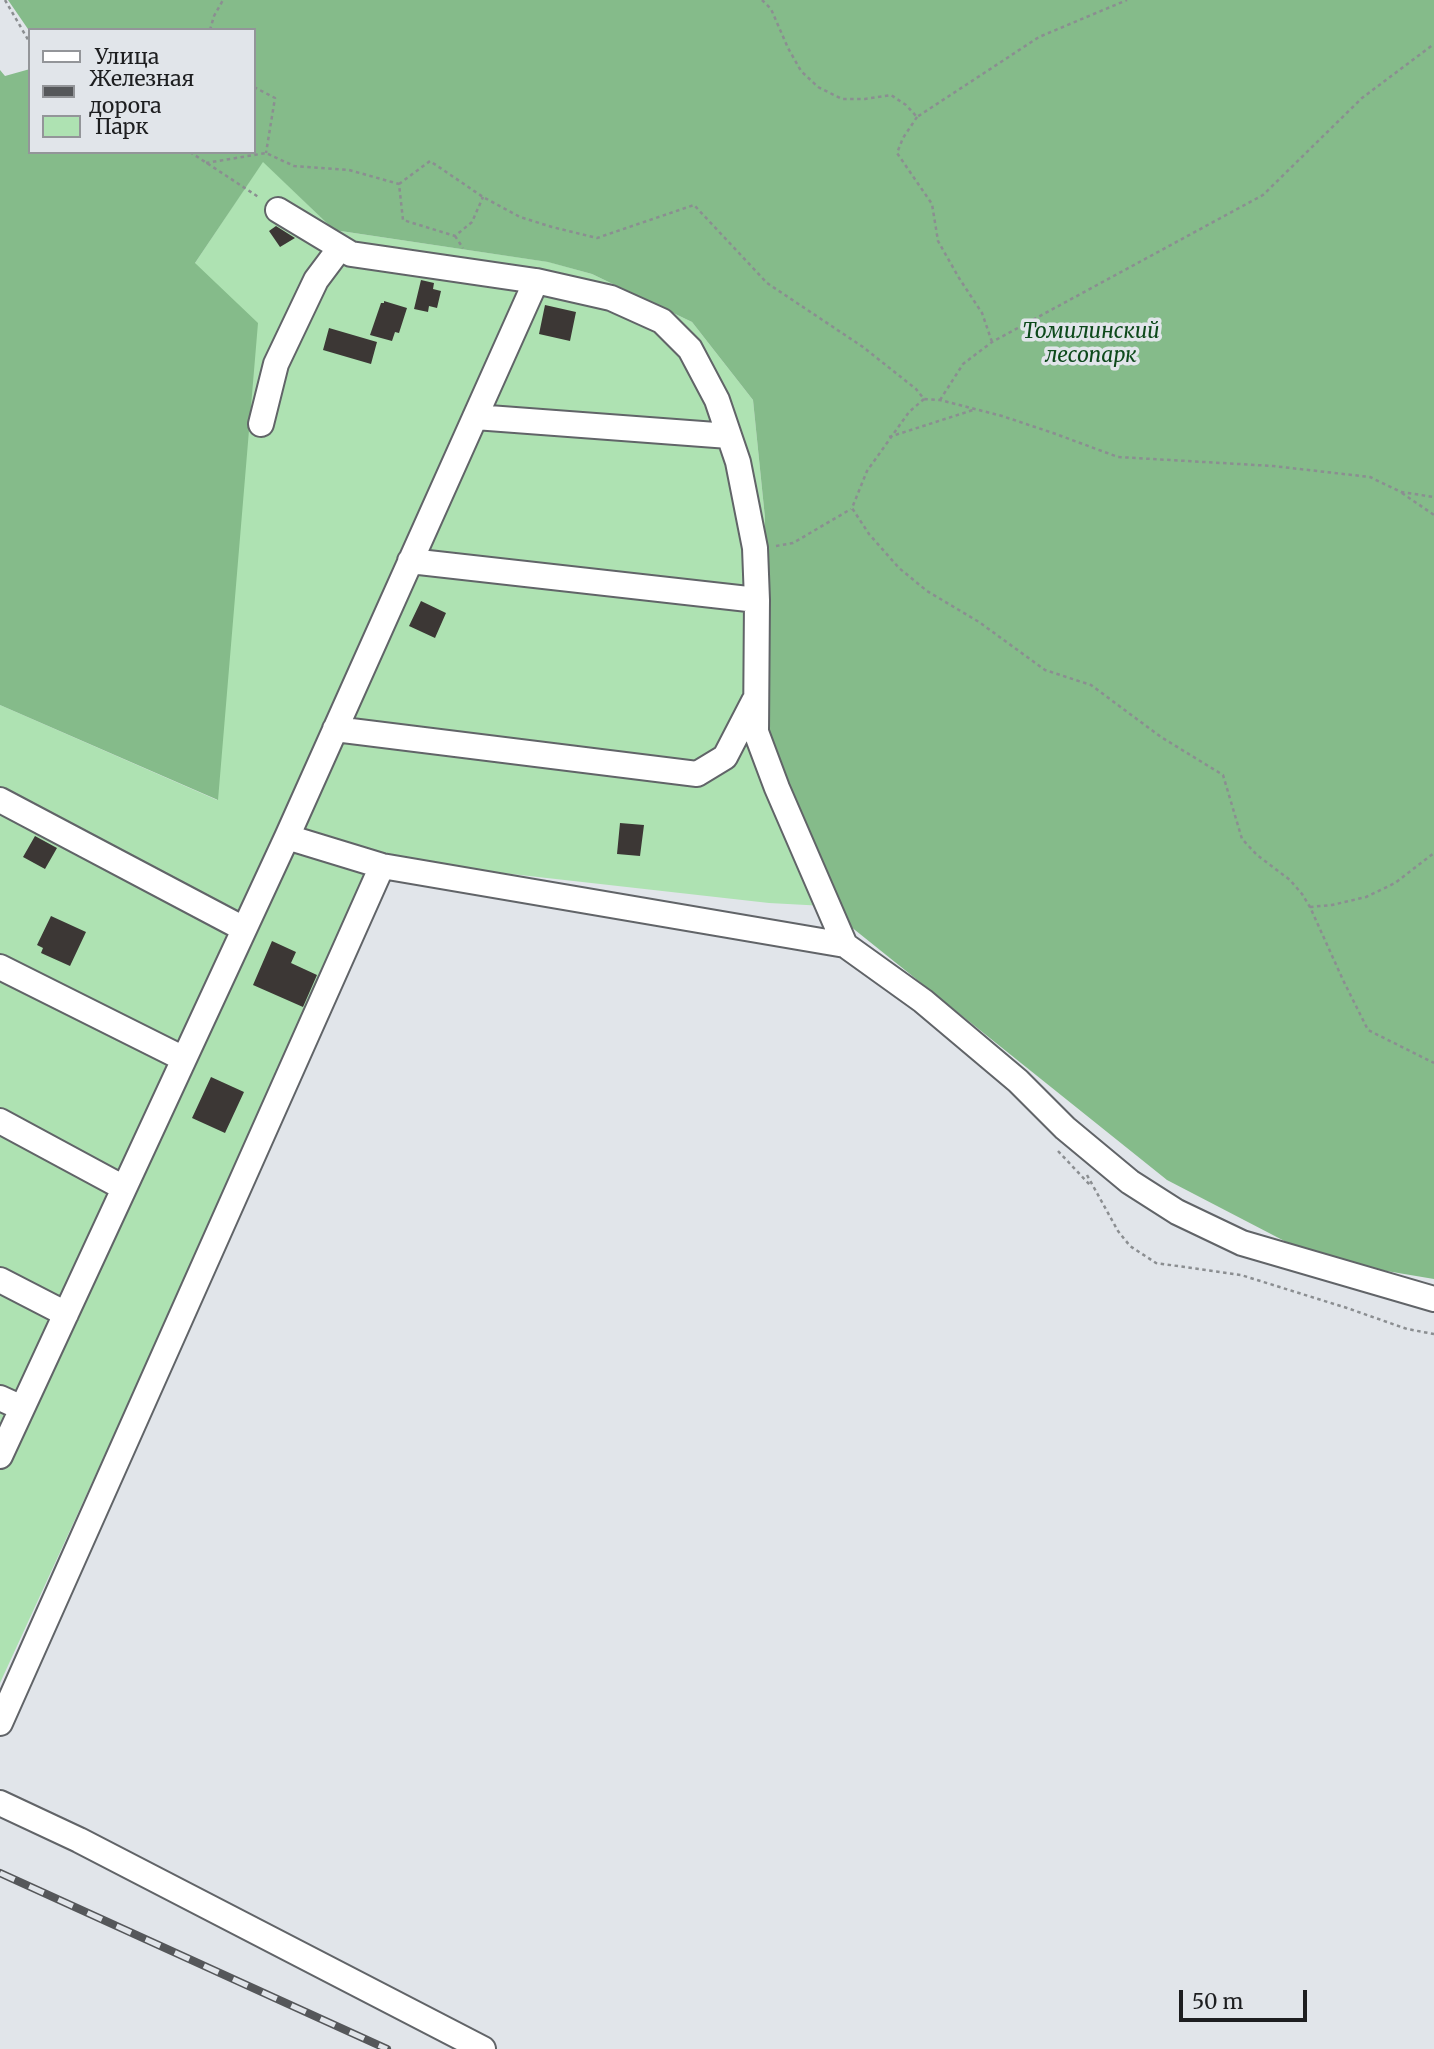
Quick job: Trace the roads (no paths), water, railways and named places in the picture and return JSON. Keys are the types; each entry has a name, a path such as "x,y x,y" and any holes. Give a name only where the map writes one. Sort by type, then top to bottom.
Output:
{"street":[{"path":"278,210 351,254 536,281 611,298 662,321 690,349 717,400 738,462 755,548 756,732 845,945"},
{"path":"261,424 276,365 316,280 340,248"},
{"path":"0,1456 11,1403 66,1314 287,837 536,281"},
{"path":"475,417 729,436"},
{"path":"410,562 757,600"},
{"path":"335,729 697,774 725,757 756,697"},
{"path":"0,800 244,929"},
{"path":"287,837 382,866 845,945 944,1018 1018,1081 1065,1128 1130,1182 1177,1212 1242,1243 1434,1299"},
{"path":"0,1723 382,866"},
{"path":"0,967 184,1059"},
{"path":"0,1121 124,1188"},
{"path":"0,1280 66,1314"},
{"path":"0,1803 79,1840 483,2049"}],"railway":[{"path":"0,1873 387,2049"}],"park label":[{"name":"Томилинский лесопарк","path":"1091,344"}]}
